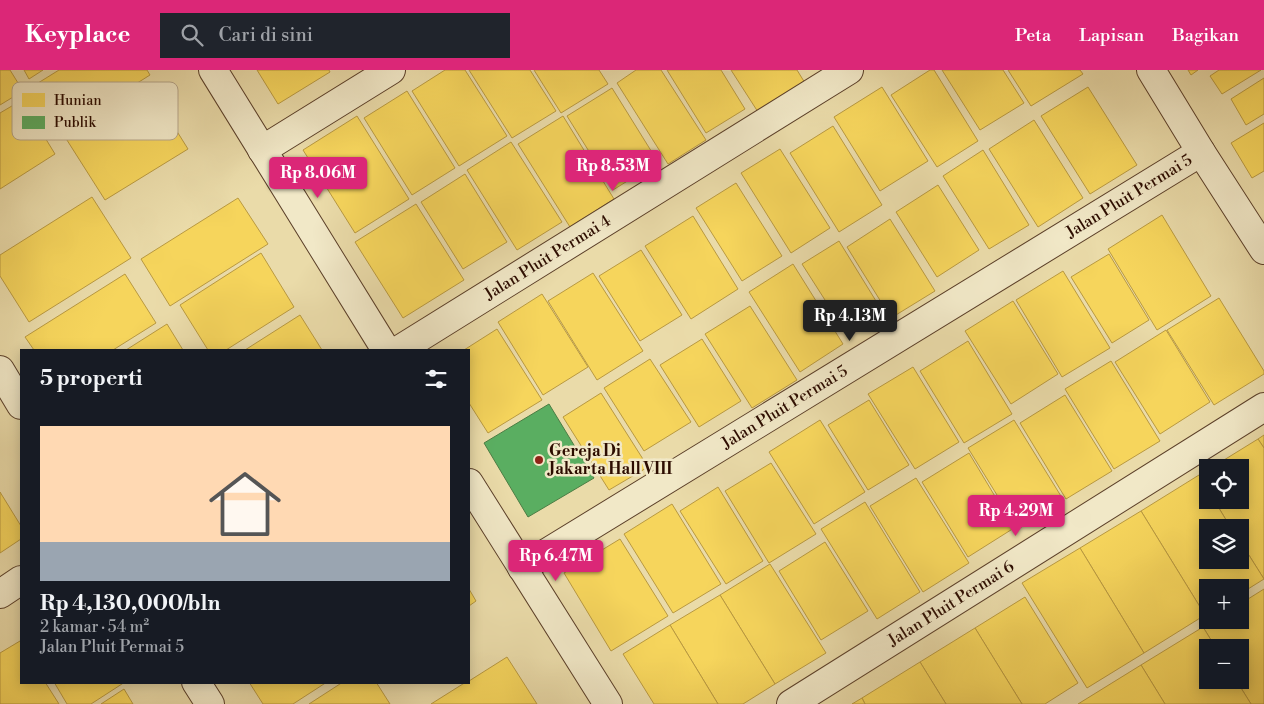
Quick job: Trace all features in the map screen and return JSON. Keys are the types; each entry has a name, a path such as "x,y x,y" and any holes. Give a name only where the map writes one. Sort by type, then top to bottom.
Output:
{"street":[{"path":"213,70 385,349"},
{"path":"262,150 391,70"},
{"name":"Jalan Pluit Permai 4","path":"401,349 849,70"},
{"path":"1151,70 1264,250"},
{"name":"Jalan Pluit Permai 5","path":"522,568 1201,152"},
{"path":"0,370 20,403"},
{"name":"Jalan Pluit Permai 6","path":"790,704 1264,406"},
{"path":"470,484 608,704"},
{"path":"0,594 20,581"},
{"path":"197,684 210,704"}],"building: Hunian":[{"path":"0,70 10,70 17,82 12,82 12,98 0,105"},
{"path":"24,70 43,70 29,79"},
{"path":"59,70 147,70 150,75 139,82 40,82"},
{"path":"257,70 329,70 330,72 278,104"},
{"path":"445,70 465,70 507,136 459,166 412,91"},
{"path":"469,70 530,70 556,111 512,138"},
{"path":"534,70 599,70 608,84 561,113"},
{"path":"636,70 661,70 706,140 668,164 617,83"},
{"path":"667,70 721,70 745,109 706,133"},
{"path":"731,70 797,70 805,83 758,112"},
{"path":"930,70 934,70 978,141 937,167 891,95"},
{"path":"942,70 1003,70 1024,103 980,130"},
{"path":"1008,70 1080,70 1083,74 1031,106"},
{"path":"1188,70 1198,70 1191,75"},
{"path":"1219,70 1261,70 1222,94 1210,76"},
{"path":"1264,78 1264,114 1246,125 1231,99"},
{"path":"882,87 928,161 880,191 834,117"},
{"path":"1088,87 1137,165 1090,194 1041,116"},
{"path":"612,88 658,162 613,190 567,116"},
{"path":"407,91 455,168 412,195 364,118"},
{"path":"12,106 12,140 46,140 55,154 0,189 0,113"},
{"path":"357,116 409,199 355,233 303,150"},
{"path":"563,116 614,199 570,227 518,144"},
{"path":"1034,120 1083,198 1038,227 989,149"},
{"path":"1264,123 1264,171 1252,178 1231,143"},
{"path":"833,126 882,205 839,232 790,153"},
{"path":"178,133 188,149 105,200 67,140 178,140"},
{"path":"511,142 562,222 517,250 467,170"},
{"path":"780,149 830,228 791,253 741,173"},
{"path":"983,150 1029,225 989,249 943,176"},
{"path":"465,174 507,242 463,269 421,202"},
{"path":"736,183 782,256 742,281 696,208"},
{"path":"938,185 979,250 937,277 896,212"},
{"path":"92,197 131,258 29,322 0,276 0,255"},
{"path":"238,198 268,244 170,306 141,259"},
{"path":"416,204 464,280 403,318 355,242"},
{"path":"1162,215 1211,296 1157,330 1108,249"},
{"path":"693,216 738,289 691,319 645,246"},
{"path":"890,219 935,291 891,318 847,247"},
{"path":"839,241 884,314 848,336 802,264"},
{"path":"641,250 682,315 640,341 599,276"},
{"path":"261,253 294,307 228,349 207,349 180,305"},
{"path":"1109,254 1149,320 1112,343 1071,277"},
{"path":"793,264 843,344 800,372 749,292"},
{"path":"1063,271 1110,348 1062,377 1016,300"},
{"path":"593,273 643,351 597,380 548,301"},
{"path":"125,274 156,323 115,349 33,349 25,337"},
{"path":"542,294 588,367 543,395 498,322"},
{"path":"1219,298 1264,371 1264,374 1214,405 1167,330"},
{"path":"1013,301 1058,374 1011,404 965,331"},
{"path":"750,306 797,380 752,408 705,334"},
{"path":"300,315 321,349 247,349"},
{"path":"167,324 182,349 128,349"},
{"path":"497,329 542,400 488,433 470,405 470,349 466,349"},
{"path":"1166,330 1210,402 1160,434 1115,362"},
{"path":"702,339 741,401 699,427 660,365"},
{"path":"968,341 1012,414 964,443 920,371"},
{"path":"650,359 691,422 644,451 604,388"},
{"path":"1111,361 1160,441 1114,469 1065,389"},
{"path":"913,367 959,442 915,469 868,394"},
{"path":"601,393 648,467 609,490 563,417"},
{"path":"1065,395 1112,471 1066,499 1020,423"},
{"path":"869,400 909,465 868,490 828,425"},
{"path":"820,420 865,492 814,524 769,452"},
{"path":"1014,420 1064,501 1018,529 968,448"},
{"path":"1264,435 1264,448 1258,439"},
{"path":"1258,439 1264,448 1264,579 1249,555 1249,519 1226,519 1219,509 1249,509 1249,459 1226,459"},
{"path":"969,453 1014,528 968,557 922,482"},
{"path":"771,463 816,534 769,563 725,491"},
{"path":"1199,475 1199,509 1219,509 1226,519 1199,519 1199,569 1249,569 1249,555 1264,579 1249,588 1249,579 1199,579 1199,605 1141,511"},
{"path":"916,478 969,563 923,592 870,506"},
{"path":"718,487 763,561 726,584 680,511"},
{"path":"0,492 20,524 20,540 0,553"},
{"path":"865,502 920,592 877,619 821,529"},
{"path":"672,504 721,584 673,613 624,534"},
{"path":"1141,511 1199,605 1199,619 1144,653 1080,548"},
{"path":"620,539 668,616 611,651 564,573"},
{"path":"825,542 868,611 821,640 779,571"},
{"path":"1080,548 1144,653 1087,688 1022,583"},
{"path":"770,564 826,653 775,684 720,595"},
{"path":"1264,589 1264,704 1251,704 1242,689 1249,689 1249,639 1210,639 1204,629 1249,629 1249,598"},
{"path":"470,591 476,601 470,605"},
{"path":"720,595 775,684 743,704 718,704 670,625"},
{"path":"1025,597 1078,683 1045,704 1022,704 975,628"},
{"path":"670,625 718,704 654,704 623,654"},
{"path":"975,628 1022,704 946,704 920,662"},
{"path":"1200,629 1204,629 1210,639 1199,639 1199,689 1242,689 1251,704 1165,704 1141,665"},
{"path":"20,641 20,684 46,684 59,704 0,704 0,653"},
{"path":"507,657 537,704 431,704 463,684 470,684 470,680"},
{"path":"920,662 946,704 865,704 862,698"},
{"path":"1141,665 1165,704 1078,704"},
{"path":"55,684 122,684 91,704 67,704"},
{"path":"250,684 324,684 293,704 263,704"},
{"path":"340,684 377,684 390,704 309,704"},
{"path":"124,689 133,704 101,704"},
{"path":"862,698 865,704 852,704"}],"building: Publik":[{"name":"Gereja Di Jakarta Hall VIII","path":"549,404 594,478 528,517 484,443"}],"place":[{"name":"Gereja Di Jakarta Hall VIII","path":"539,460"}]}
